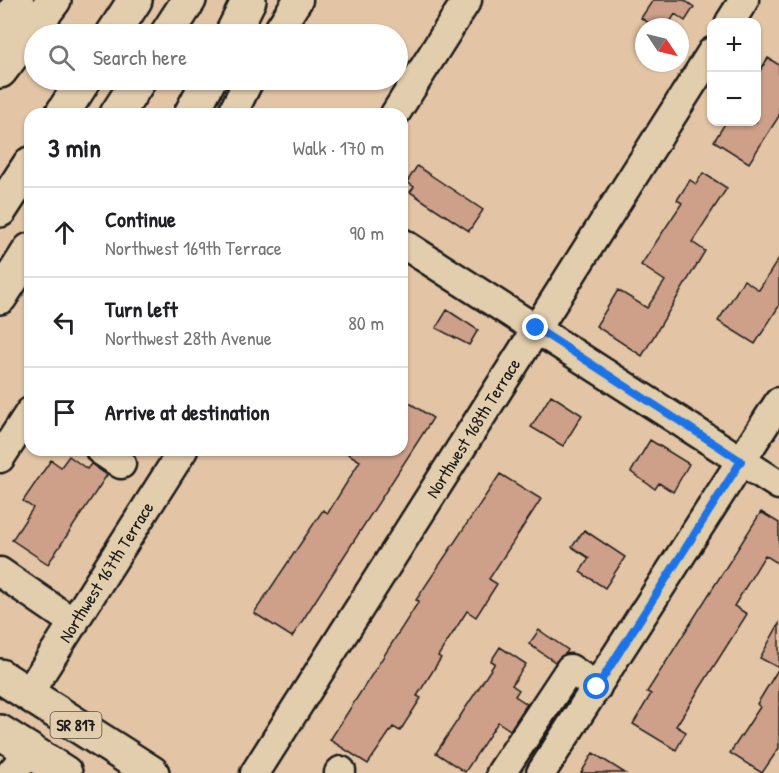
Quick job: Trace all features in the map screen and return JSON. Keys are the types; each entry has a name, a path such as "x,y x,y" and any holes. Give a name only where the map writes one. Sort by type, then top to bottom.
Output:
{"main road":[{"path":"36,24 54,0"},
{"path":"119,24 135,0"},
{"path":"173,24 189,0"},
{"path":"237,24 249,0"},
{"path":"0,71 24,39"},
{"path":"66,108 78,90"},
{"path":"121,108 133,90"},
{"path":"194,108 203,90"},
{"path":"0,210 24,173"},
{"path":"0,297 24,259"},
{"name":"SR 817","path":"0,676 152,773"},
{"name":"SR 817","path":"0,732 21,762 65,773"}],"street":[{"path":"0,31 19,0"},
{"path":"282,24 298,0"},
{"path":"399,108 467,0"},
{"path":"733,18 744,0"},
{"name":"Northwest 168th Terrace","path":"266,769 536,328 707,58"},
{"path":"235,108 244,90"},
{"path":"408,247 779,486"},
{"path":"541,773 779,402"},
{"path":"0,458 24,421"},
{"name":"Northwest 167th Terrace","path":"28,694 179,456"},
{"path":"0,572 74,623"},
{"path":"501,773 570,669 597,687"}],"building":[{"path":"653,0 684,0 694,7 687,18 681,18 675,14 673,18 641,18"},
{"path":"768,58 779,65 779,116 749,163 714,141 723,126 761,126 761,69"},
{"path":"417,166 483,210 469,231 410,192 414,187 408,180"},
{"path":"703,173 727,188 692,242 705,251 642,356 596,326 618,290 647,308 665,281 641,265 682,203 677,200 690,180 696,184"},
{"path":"779,258 779,306 755,344 718,321 744,280 759,290"},
{"path":"447,310 478,330 469,345 436,328"},
{"path":"551,395 582,415 563,446 531,427"},
{"path":"408,402 433,418 292,637 254,613 323,510 328,513 360,461 352,456 408,456"},
{"path":"650,440 689,464 673,492 659,483 655,489 631,472"},
{"path":"69,456 87,469 91,464 107,475 48,564 12,540 33,508 23,501 51,460 61,467"},
{"path":"500,474 541,499 489,579 497,584 476,617 467,611 438,656 441,658 417,696 421,698 400,731 393,727 368,764 330,740 419,601 416,600"},
{"path":"761,512 779,523 779,564 765,555 734,606 747,614 676,726 686,732 676,750 633,724 651,694 647,692"},
{"path":"584,530 625,557 605,588 580,572 589,558 572,547"},
{"path":"779,624 779,668 760,658"},
{"path":"539,630 568,650 555,662 529,644"},
{"path":"500,647 526,664 512,685 519,690 515,696 527,704 510,730 498,722 465,772 436,753 495,663 491,661"},
{"path":"779,668 779,748 762,773 730,753 760,707 757,704"},
{"path":"593,753 625,773 581,773"}],"route":[{"path":"536,328 741,461 597,687"}]}
